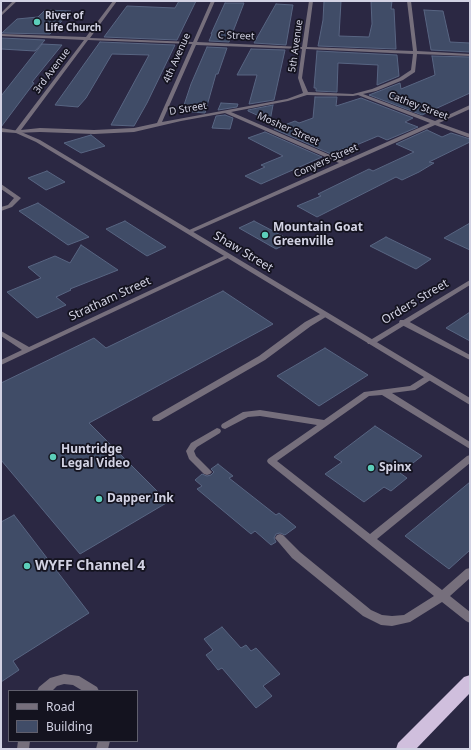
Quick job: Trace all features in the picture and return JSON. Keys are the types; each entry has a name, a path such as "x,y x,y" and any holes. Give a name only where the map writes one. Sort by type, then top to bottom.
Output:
{"highway":[{"path":"404,749 470,682"}],"street":[{"path":"1,15 15,1"},
{"name":"3rd Avenue","path":"17,132 115,1"},
{"name":"4th Avenue","path":"159,123 213,1"},
{"name":"5th Avenue","path":"306,92 300,82 303,48 311,1"},
{"path":"359,94 374,90 409,76 414,69 415,52 409,1"},
{"name":"C Street","path":"1,35 470,54"},
{"name":"D Street","path":"17,132 40,130 116,132 140,129 159,123 288,100 305,94 306,92 359,94"},
{"name":"Cathey Street","path":"359,94 470,136"},
{"name":"Conyers Street","path":"188,232 470,107"},
{"name":"Mosher Street","path":"226,112 343,163"},
{"name":"Shaw Street","path":"1,130 17,132 38,141 470,402"},
{"path":"1,186 18,198 10,206 1,209"},
{"name":"Stratham Street","path":"1,363 228,256"},
{"name":"Orders Street","path":"371,342 470,282"},
{"path":"156,419 262,358 308,324 325,314"},
{"path":"403,322 470,358"},
{"path":"1,333 28,350"},
{"path":"429,377 412,388 367,394 271,461 470,618"},
{"path":"384,392 470,446"},
{"path":"225,426 246,414 253,413 325,424"},
{"path":"207,472 192,457 190,451 194,445 217,432"},
{"path":"370,539 470,458"},
{"path":"280,538 296,555 367,613 381,620 392,621 406,619 442,596 470,572"},
{"path":"43,690 54,682 64,679 75,680 93,690"}],"building":[{"path":"179,1 196,1 177,40 104,37 127,6 175,8"},
{"path":"324,1 341,1 339,36 369,37 372,24 371,1 392,1 391,9 394,9 396,49 318,46 323,20"},
{"path":"225,3 244,3 229,42 209,41 211,34"},
{"path":"276,4 293,5 286,45 254,43"},
{"path":"45,10 71,11 50,34 2,33 17,19 38,17"},
{"path":"424,10 443,11 450,42 470,43 470,52 431,50"},
{"path":"1,38 45,40 35,51 1,49"},
{"path":"100,42 175,45 147,103 134,126 111,125 149,55 112,54 86,98 78,107 55,105"},
{"path":"42,44 62,45 32,82 34,83 1,127 1,96"},
{"path":"207,47 227,48 218,74 216,74 205,113 182,111 191,84"},
{"path":"251,49 285,50 274,100 249,104 257,75 237,75"},
{"path":"317,51 397,55 399,76 377,85 378,65 338,63 337,92 316,91 316,88 314,88"},
{"path":"432,56 470,57 470,93 422,115 369,95 400,83 401,89 435,75"},
{"path":"315,97 337,97 336,106 361,98 413,118 405,122 418,127 387,140 378,136 331,154 274,129 295,121 299,123 313,118"},
{"path":"221,103 238,104 237,107 218,110"},
{"path":"273,105 270,121 248,111 248,110"},
{"path":"225,115 233,118 230,129 212,128 216,116"},
{"path":"427,130 442,137 451,133 470,139 470,142 429,162 434,163 419,172 402,180 396,177 317,217 297,206 321,196 318,194 369,169 373,171 414,152 396,144"},
{"path":"265,132 322,157 261,184 245,176 265,167 261,165 283,156 248,138"},
{"path":"91,135 105,146 81,153 64,143"},
{"path":"47,171 65,182 46,190 28,178"},
{"path":"38,203 89,237 68,245 19,211"},
{"path":"125,221 166,247 147,256 106,229"},
{"name":"Mountain Goat Greenville","path":"254,221 292,241 276,249 239,228"},
{"path":"470,223 470,250 444,238"},
{"path":"386,237 431,259 416,269 370,246"},
{"path":"81,245 118,270 70,289 71,290 56,297 66,305 37,318 7,292 41,278 28,267 55,256 70,263"},
{"path":"223,291 273,324 89,423 168,502 80,554 1,460 1,383 94,338 106,348"},
{"path":"470,312 470,341 446,328"},
{"path":"325,348 368,375 319,406 277,376"},
{"name":"Spinx","path":"375,426 422,456 400,473 407,478 391,491 384,487 364,502 325,474 342,462 334,457"},
{"path":"218,464 233,476 229,478 276,515 279,513 296,527 285,535 280,533 276,534 274,538 276,542 271,545 255,531 251,534 197,489 202,486 195,480 202,474 207,476 211,475 214,472 211,469"},
{"path":"470,482 470,550 449,569 405,536"},
{"name":"WYFF Channel 4","path":"14,515 89,613 13,661 19,670 1,682 1,522"},
{"path":"222,627 241,648 246,645 251,651 256,648 280,674 263,686 272,696 256,708 222,668 218,670 206,655 213,650 204,639"}],"place":[{"name":"River of Life Church","path":"37,22"},
{"name":"Mountain Goat Greenville","path":"265,235"},
{"name":"Huntridge Legal Video","path":"53,457"},
{"name":"Spinx","path":"371,468"},
{"name":"Dapper Ink","path":"99,499"},
{"name":"WYFF Channel 4","path":"27,566"}]}
